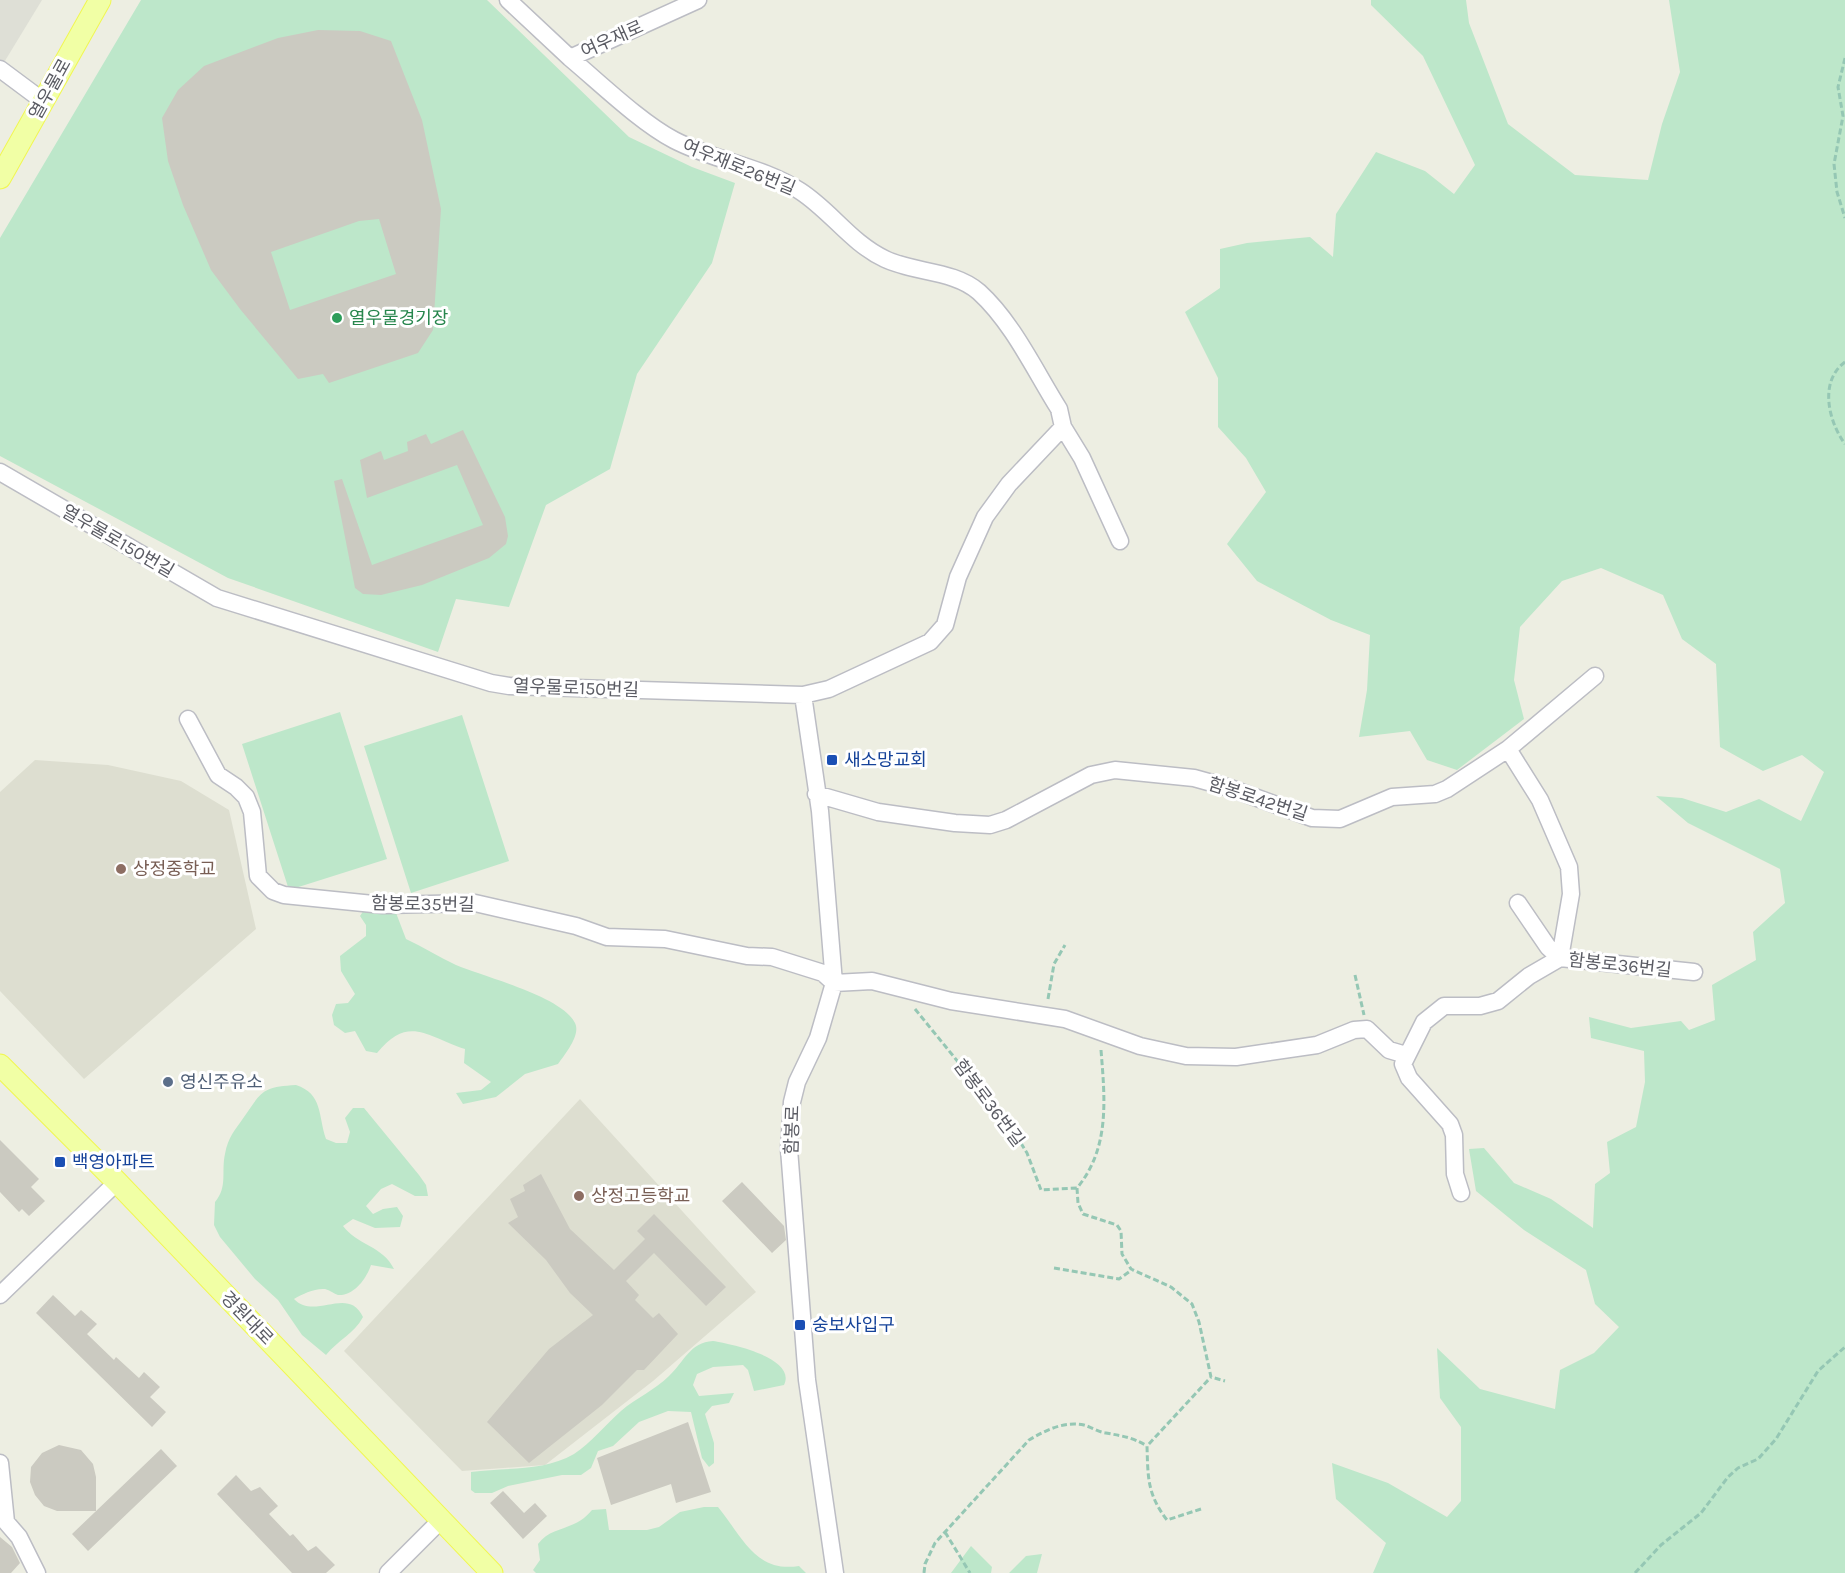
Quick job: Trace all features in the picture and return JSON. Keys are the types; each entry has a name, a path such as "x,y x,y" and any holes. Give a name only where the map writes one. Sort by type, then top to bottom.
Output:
{"main road":[{"name":"열우물로","path":"0,178 100,0"},
{"name":"경원대로","path":"0,1065 117,1182 492,1573"}],"street":[{"name":"여우재로","path":"508,0 570,58 698,0"},
{"name":"여우재로26번길","path":"570,58 672,139 775,178 801,191 830,215 858,243 886,260 933,273 978,291 998,312 1059,409 1063,427 1082,458 1120,542"},
{"path":"0,69 43,101"},
{"name":"열우물로150번길","path":"0,472 218,598 491,682 509,686 803,695 829,689 930,642 945,625 958,577 985,517 1009,484 1063,427"},
{"name":"함봉로42번길","path":"816,794 878,812 955,823 990,825 1006,820 1091,775 1115,770 1194,778 1230,788 1312,818 1340,819 1374,802 1392,797 1435,794 1447,789 1508,749 1595,676"},
{"name":"함봉로","path":"803,695 820,811 834,983 818,1038 797,1082 792,1102 789,1149 807,1380 835,1573"},
{"name":"함봉로35번길","path":"188,719 218,775 246,797 252,812 258,876 273,891 284,895 383,905 475,903 576,926 607,937 665,939 747,956 772,957 824,974 834,983"},
{"path":"1508,749 1540,800 1569,867 1571,894 1560,958"},
{"path":"1518,903 1548,947 1560,958"},
{"name":"함봉로36번길","path":"1406,1055 1424,1022 1444,1006 1480,1006 1498,1000 1529,976 1560,958 1694,972"},
{"path":"834,983 872,981 951,1001 1043,1015 1100,1030 1140,1047 1186,1056 1236,1057 1317,1045 1354,1030 1367,1029 1389,1050 1406,1055 1403,1064 1409,1078 1450,1124 1454,1135 1455,1174 1461,1193"},
{"path":"0,1295 117,1182"},
{"path":"0,1463 6,1522 19,1537 38,1573"},
{"path":"388,1573 440,1521"}],"path":[{"path":"1845,58 1838,87 1843,116 1834,164 1837,192 1845,218"},
{"path":"1845,362 1836,369 1832,377 1829,395 1831,420 1845,444"},
{"path":"1043,1015 1052,988 1054,964 1065,945"},
{"path":"1355,975 1367,1029"},
{"name":"함봉로36번길","path":"909,990 912,1003 923,1020 1011,1127 1027,1153 1041,1190 1077,1188"},
{"path":"1100,1030 1104,1085 1102,1145 1089,1173 1077,1188 1078,1203 1083,1214 1118,1225 1121,1231 1122,1254 1133,1269 1171,1287 1192,1304 1199,1322 1211,1377"},
{"path":"1053,1268 1119,1279 1133,1269"},
{"path":"1635,1573 1661,1545 1701,1513 1728,1477 1738,1468 1758,1459 1788,1421 1818,1371 1845,1347"},
{"path":"1211,1377 1225,1381"},
{"path":"1201,1509 1167,1520 1154,1503 1148,1485 1147,1446 1211,1377"},
{"path":"924,1573 925,1564 935,1543 1029,1440 1048,1429 1067,1425 1084,1425 1104,1433 1131,1436 1147,1446"},
{"path":"945,1532 970,1573"}],"shaded area":[{"path":"0,0 42,0 0,69"},
{"name":"상정중학교","path":"35,760 108,765 181,781 229,810 256,929 84,1079 0,991 0,792"},
{"name":"상정고등학교","path":"580,1099 756,1292 653,1381 545,1465 462,1471 344,1351"}],"green space":[{"name":"열우물경기장","path":"141,0 487,0 629,137 692,167 735,183 712,263 637,374 610,469 546,505 509,607 456,599 438,652 228,578 0,456 0,238"},
{"path":"1371,0 1466,0 1469,23 1508,124 1575,175 1648,180 1662,124 1680,72 1669,0 1845,0 1845,1573 1373,1573 1386,1543 1336,1499 1332,1463 1388,1483 1447,1517 1461,1501 1461,1427 1440,1398 1437,1348 1480,1389 1555,1409 1560,1370 1594,1353 1619,1327 1595,1304 1586,1270 1524,1230 1476,1191 1469,1149 1484,1148 1514,1183 1551,1199 1593,1228 1595,1184 1610,1173 1607,1142 1636,1127 1645,1082 1644,1051 1591,1038 1589,1017 1631,1028 1681,1021 1689,1030 1715,1020 1712,985 1756,960 1753,932 1785,903 1780,869 1688,823 1656,796 1682,798 1726,812 1759,799 1801,821 1824,772 1802,755 1763,771 1720,747 1716,664 1682,639 1663,595 1601,568 1562,581 1520,627 1514,680 1524,719 1457,770 1427,760 1410,731 1359,737 1367,690 1370,635 1331,620 1257,581 1227,544 1266,492 1246,458 1218,427 1218,378 1185,312 1220,288 1220,249 1247,243 1310,237 1333,257 1336,214 1376,152 1425,171 1454,194 1475,165 1423,56 1371,5"},
{"path":"340,712 387,859 289,890 242,744"},
{"path":"462,715 509,861 411,893 364,746"},
{"path":"368,904 393,905 406,939 456,965 539,996 567,1013 575,1023 576,1033 558,1064 525,1074 496,1097 463,1104 456,1093 481,1090 491,1082 464,1063 465,1049 429,1035 409,1031 388,1041 377,1053 366,1051 355,1031 345,1033 334,1025 332,1015 336,1004 348,1003 355,994 341,971 340,956 366,936 366,925 360,916"},
{"path":"296,1085 311,1094 318,1106 326,1139 336,1143 347,1143 350,1132 345,1118 353,1108 364,1108 419,1175 426,1185 428,1196 415,1196 392,1184 381,1189 366,1206 373,1214 383,1209 397,1207 403,1216 400,1227 375,1228 353,1219 343,1226 355,1238 383,1255 394,1269 371,1265 367,1275 350,1292 338,1295 321,1289 294,1299 302,1305 312,1307 349,1304 357,1308 363,1317 355,1328 326,1355 302,1335 278,1300 255,1279 220,1237 214,1225 215,1202 223,1185 225,1154 232,1134 264,1092 276,1087"},
{"path":"713,1341 760,1354 781,1367 785,1375 784,1385 754,1391 748,1370 743,1365 713,1367 697,1374 693,1385 699,1396 734,1393 729,1403 712,1406 705,1414 714,1443 714,1463 709,1467 702,1458 691,1412 668,1411 639,1422 613,1446 598,1451 591,1468 581,1475 562,1475 508,1486 492,1493 475,1493 471,1490 471,1472 550,1464 574,1454 621,1411 664,1381 693,1349 705,1342"},
{"path":"704,1507 718,1507 751,1550 760,1558 784,1567 799,1566 806,1573 536,1573 533,1570 540,1560 538,1544 550,1534 578,1522 592,1510 606,1509 609,1530 647,1530 659,1527 680,1512"},
{"path":"971,1546 992,1567 991,1573 951,1573"},
{"path":"1042,1554 1037,1573 1009,1573 1026,1556"}],"building":[{"path":"318,30 360,31 391,41 422,120 441,209 433,330 418,353 329,383 323,374 298,379 211,270 183,205 168,161 162,118 178,90 204,66 278,38","holes":["379,219 396,274 290,310 271,252 359,221"]},
{"path":"463,430 505,517 508,536 506,544 489,558 422,585 381,595 363,594 355,588 334,481 342,479 372,565 483,525 457,465 367,498 360,460 381,451 384,460 408,451 407,442 426,434 431,444"},
{"path":"0,1140 39,1179 31,1187 45,1201 29,1216 22,1209 19,1212 0,1192"},
{"path":"541,1174 570,1229 614,1270 645,1239 637,1231 654,1214 726,1287 706,1306 654,1253 626,1281 639,1295 635,1300 653,1318 659,1313 678,1334 644,1370 637,1370 602,1405 529,1463 487,1422 549,1349 593,1315 570,1293 546,1260 508,1223 518,1217 510,1199 525,1191 523,1185"},
{"path":"742,1182 784,1226 786,1240 772,1253 722,1201"},
{"path":"53,1295 75,1316 81,1310 97,1324 87,1334 114,1360 116,1357 139,1378 144,1372 160,1387 150,1397 166,1412 152,1427 36,1313"},
{"path":"688,1422 711,1492 676,1503 671,1484 611,1505 597,1458"},
{"path":"59,1445 81,1450 93,1464 96,1477 96,1511 57,1511 44,1506 35,1495 30,1482 31,1467 42,1453"},
{"path":"161,1449 177,1466 88,1551 72,1534"},
{"path":"236,1475 251,1491 260,1487 278,1506 269,1514 290,1536 293,1534 308,1551 316,1546 335,1565 326,1573 292,1573 217,1494"},
{"path":"503,1491 524,1513 535,1503 547,1516 523,1539 490,1503"},
{"path":"0,1537 12,1547 20,1563 11,1573 0,1573"}],"place":[{"name":"열우물경기장","path":"337,318"},
{"name":"새소망교회","path":"832,760"},
{"name":"상정중학교","path":"121,869"},
{"name":"영신주유소","path":"168,1082"},
{"name":"백영아파트","path":"60,1162"},
{"name":"상정고등학교","path":"579,1196"},
{"name":"숭보사입구","path":"800,1325"}]}
